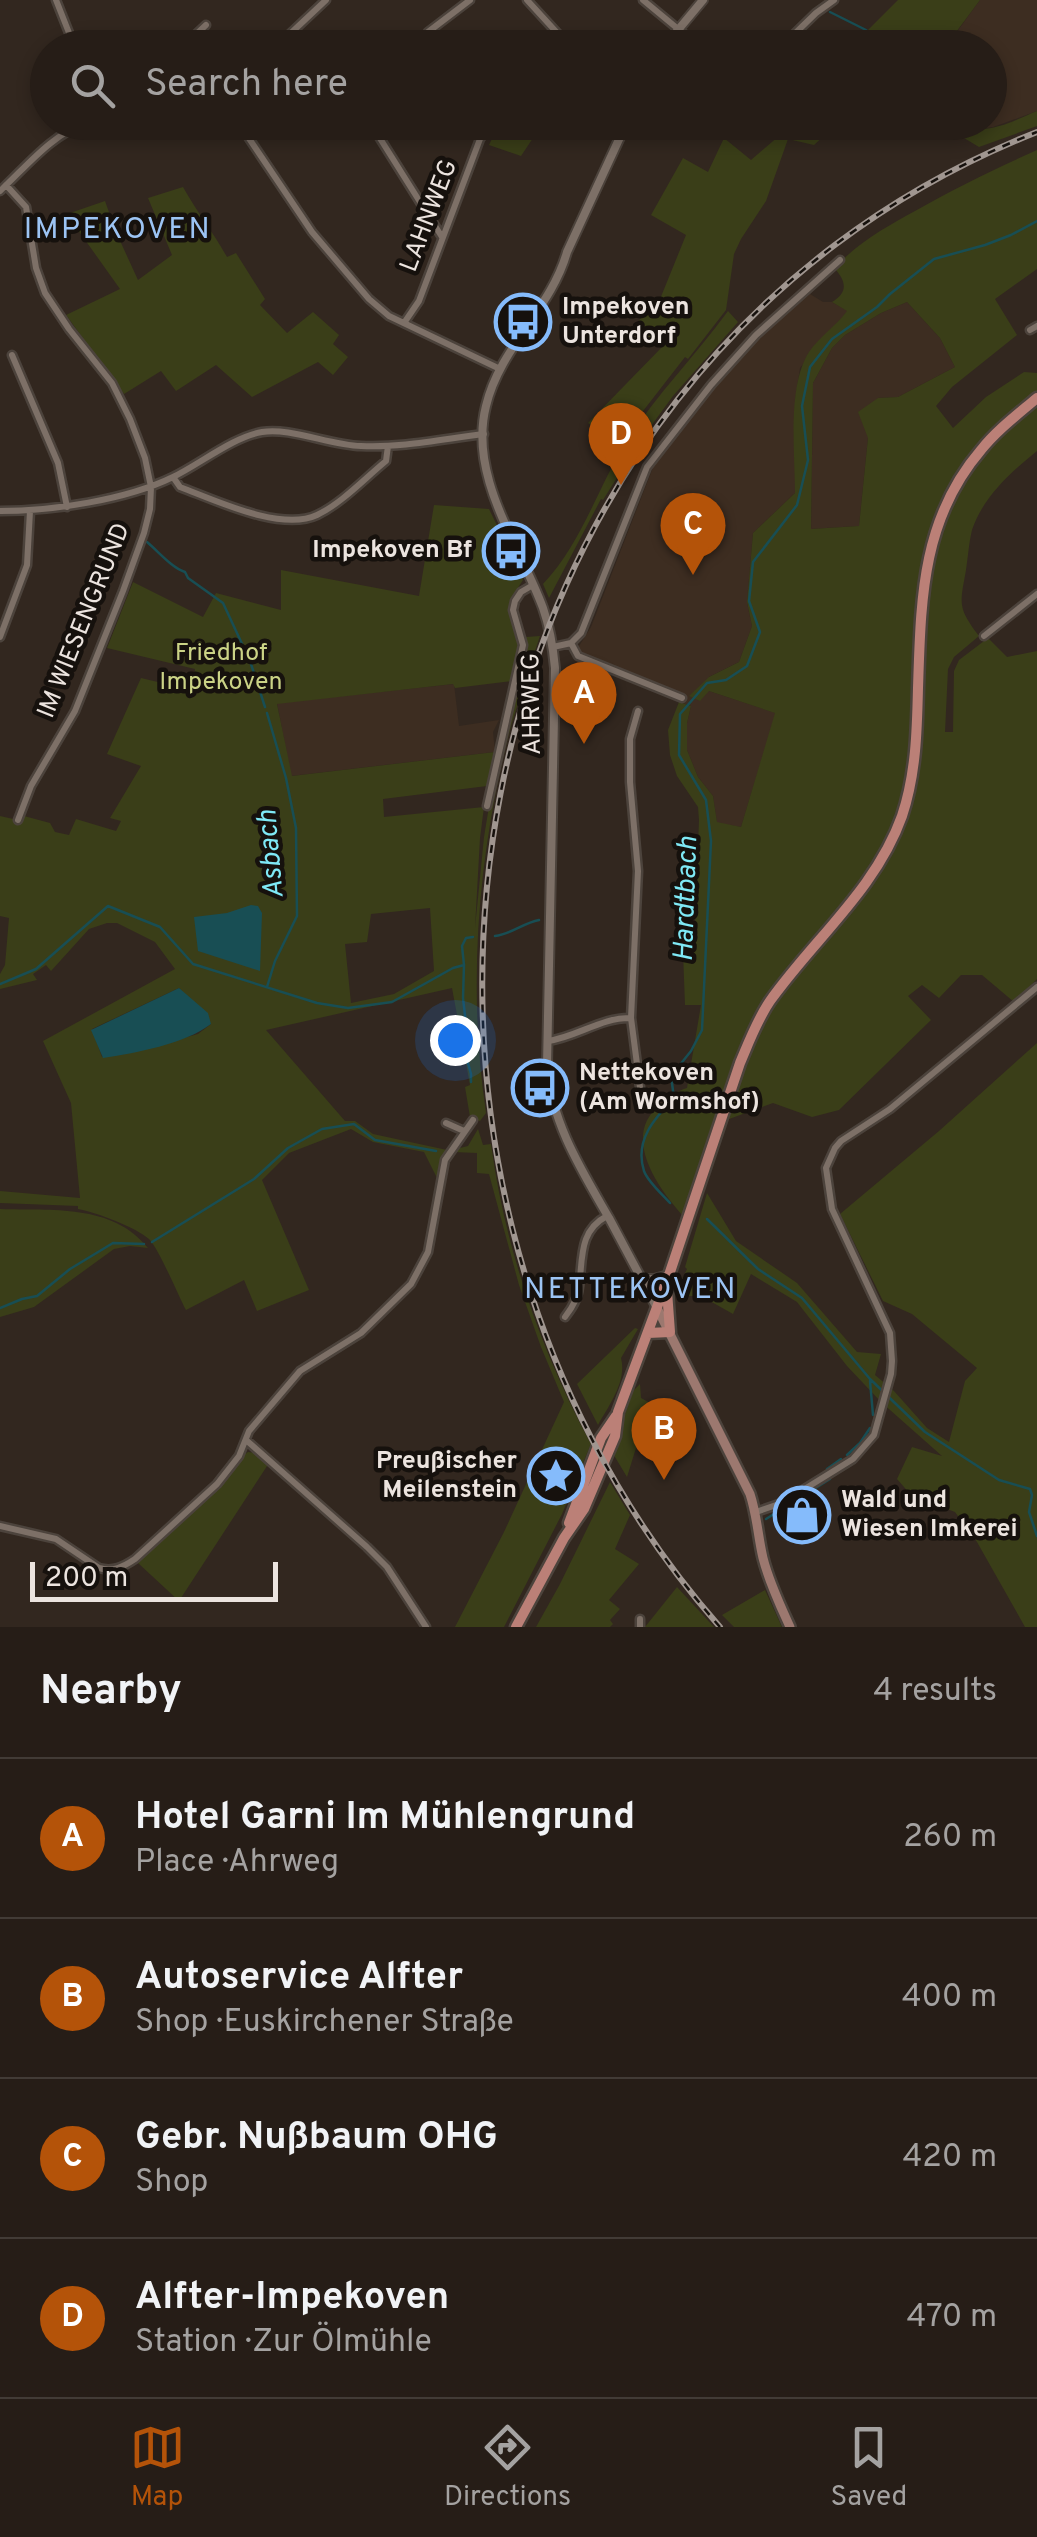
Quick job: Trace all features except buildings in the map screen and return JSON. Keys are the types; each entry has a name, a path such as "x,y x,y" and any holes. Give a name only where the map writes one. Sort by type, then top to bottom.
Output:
{"main road":[{"path":"516,1627 601,1472 615,1436 618,1412 754,1028 790,976 864,888 901,819 916,747 924,574 937,525 964,472 980,451 1037,398"},
{"path":"668,1278 670,1332"},
{"path":"657,1308 750,1494 771,1584 790,1627"},
{"path":"648,1333 670,1332"}],"street":[{"path":"56,0 68,30"},
{"path":"295,30 326,0"},
{"path":"431,30 470,0"},
{"path":"527,0 554,30"},
{"path":"643,0 677,29 703,0"},
{"path":"799,30 834,0"},
{"path":"201,30 206,26"},
{"path":"53,140 3,188 26,207 36,268 45,293 112,383 145,458 151,487"},
{"path":"250,140 312,232 353,283 388,316 500,369"},
{"path":"381,140 443,238"},
{"name":"LAHNWEG","path":"404,324 419,300 480,140"},
{"name":"AHRWEG","path":"619,140 562,269 500,369 486,403 484,434 490,484 502,520 533,584 553,647 548,1078 554,1107 576,1160 657,1308"},
{"path":"553,647 571,643 580,634 646,467 710,385 756,335 840,260"},
{"path":"12,355 58,463 67,507"},
{"path":"0,511 67,507 151,487 258,433 286,432 356,446 484,434"},
{"path":"173,477 180,487 257,515 300,520 334,504 386,461 388,446"},
{"name":"IM WIESENGRUND","path":"18,820 31,786 75,710 116,608 144,533 151,487"},
{"path":"0,637 26,564 30,511"},
{"path":"487,806 523,646 513,610 515,600 533,584"},
{"path":"984,636 1037,594"},
{"path":"571,643 578,656 682,698"},
{"path":"638,710 630,739 630,782 638,870 632,1018 641,1095"},
{"path":"756,1512 782,1502 853,1460 874,1435 888,1384 892,1361 890,1332 832,1209 826,1168 834,1148 890,1109 1037,988"},
{"path":"548,1041 618,1018 632,1018"},
{"path":"0,1526 56,1539 99,1568 112,1570 128,1563 217,1484 239,1456 249,1431 300,1371 361,1333 410,1284 428,1252 445,1160 473,1120"},
{"path":"446,1123 464,1131"},
{"path":"565,1317 579,1290 582,1247 596,1222 607,1216"},
{"path":"642,1279 668,1278"},
{"path":"246,1440 387,1567 426,1627"}],"shaded area":[{"path":"980,0 1037,0 1037,111 1007,122 1007,30 958,30"},
{"path":"810,294 848,311 800,368 795,401 795,493 753,533 747,602 752,626 739,662 709,677 709,691 776,713 741,827 717,823 713,796 698,777 687,750 691,706 679,702 679,697 578,656 576,651 591,627 654,465 711,391 757,340"},
{"path":"907,302 940,338 955,367 898,397 878,398 868,438 859,526 811,529 813,383 832,348 845,335"},
{"path":"454,684 459,726 499,720 493,732 495,752 291,776 277,703"}],"green space":[{"path":"898,0 980,0 958,30 868,30"},
{"path":"1037,111 1037,126 1007,137 1009,123"},
{"path":"491,140 532,140 521,156 489,145"},
{"path":"726,140 751,160 774,140 788,140 766,201 734,254 726,310 619,442 588,423 664,345 635,329 647,305 656,309 686,235 651,215 683,158 708,172"},
{"path":"792,140 819,140 814,145"},
{"path":"967,140 998,140 979,147"},
{"path":"1037,150 1037,269 995,299 1017,335 952,387 936,406 953,428 986,397 1024,372 1037,373 1037,451 991,496 972,530 962,605 979,636 954,657 948,669 945,732 953,732 954,671 959,660 988,638 1007,657 1037,651 1037,979 1014,1002 982,975 961,975 939,998 922,985 908,996 931,1020 839,1110 812,1117 773,1103 721,1122 688,1221 656,1180 648,1164 643,1133 648,1118 660,1105 687,1088 701,1005 685,1005 683,952 694,953 698,807 677,776 668,730 679,702 691,706 687,750 698,777 713,796 717,822 741,827 775,713 709,691 700,701 689,696 709,677 739,662 752,626 747,602 753,533 795,493 795,401 802,366 813,347 847,311 832,302 844,288 837,266 884,229 945,194","holes":["907,302 940,338 955,367 898,397 878,398 858,412 868,438 859,526 811,529 813,383 832,348 845,335"]},
{"path":"183,187 227,257 236,253 265,299 260,305 287,333 313,312 339,335 333,344 348,357 333,375 318,362 252,397 216,365 176,391 161,371 124,394 66,315 120,289 68,216 105,201 138,280 172,255 148,198"},
{"path":"728,311 738,322 673,396 640,441 601,499 549,598 543,584 569,551 628,439"},
{"name":"Friedhof Impekoven","path":"434,505 489,509 523,580 510,600 509,612 521,645 511,681 277,704 292,776 495,752 487,786 383,799 384,817 484,807 475,928 492,788 527,652 526,637 540,636 506,746 482,882 477,1021 486,1113 480,1121 470,1117 465,1087 470,1085 452,988 266,1030 345,1121 355,1121 373,1134 447,1150 437,1178 424,1152 373,1142 351,1129 289,1153 262,1180 309,1290 257,1311 244,1280 186,1310 153,1244 135,1230 78,1206 0,1203 0,1191 80,1198 71,1103 43,1041 175,969 155,942 117,923 107,923 89,929 51,971 46,965 33,974 37,980 0,989 9,918 0,916 0,816 22,821 24,816 50,823 55,832 69,835 76,819 116,831 121,821 110,818 141,766 107,754 141,678 191,690 195,669 107,648 133,582 203,617 216,593 281,610 281,570 419,596","holes":["430,908 434,971 394,994 351,1003 345,944 367,942 371,914","179,988 211,1024 198,1034 102,1057 92,1029"]},
{"path":"1037,1043 1037,1627 1025,1627 977,1542 955,1512 911,1495 897,1479 912,1447 942,1456 847,1366 797,1302 751,1274 733,1314 701,1296 675,1294 687,1269 707,1193 736,1241 797,1283 857,1352 881,1354 875,1375 927,1428 949,1442 965,1381 977,1368 912,1314 883,1301 840,1214"},
{"path":"478,1129 483,1145 491,1144 516,1261 541,1336 591,1444 562,1514 504,1627 455,1627 564,1402 519,1285 489,1174 477,1173 477,1153 454,1152 468,1146"},
{"path":"0,1209 60,1210 99,1216 133,1233 148,1248 114,1249 34,1307 0,1317"},
{"path":"638,1329 621,1358 620,1384 598,1425 577,1384"},
{"path":"640,1384 641,1398 650,1403 627,1477 612,1452 633,1391"},
{"path":"248,1452 269,1463 179,1601 138,1563 217,1489"},
{"path":"610,1482 630,1515 615,1549 639,1564 609,1600 620,1609 610,1620 613,1624 536,1627 560,1584"},
{"path":"677,1587 714,1627 645,1627"},
{"path":"765,1590 782,1627 734,1627 722,1615"}],"water":[{"path":"258,906 262,913 260,971 198,951 194,917"},
{"path":"179,988 208,1013 211,1024 174,1042 103,1058 91,1030"}],"waterway":[{"path":"830,12 866,30"},
{"name":"Hardtbach","path":"670,1203 646,1175 642,1149 654,1122 674,1098 671,1076 702,1030 711,841 706,800 679,755 680,714 707,683 726,680 747,666 760,632 749,601 753,562 797,505 808,460 802,406 810,367 832,339 934,259 985,245 1037,221"},
{"name":"Asbach","path":"147,542 223,603 250,661 265,707"},
{"name":"Asbach","path":"267,713 296,828 297,916 267,987"},
{"path":"0,984 36,969 108,906 160,927 193,964 317,1003 348,1008 392,1002 464,965 462,946 466,938 473,937"},
{"path":"495,936 539,920"},
{"path":"464,965 466,1056 471,1082"},
{"path":"152,1242 254,1179 288,1148 322,1129 354,1124 375,1140 436,1151"},
{"name":"Hardtbach","path":"707,1219 758,1269 802,1298 870,1379 925,1432 999,1480 1030,1489 1029,1512 1037,1536"},
{"path":"0,1308 37,1296 70,1269 113,1243 144,1244"},
{"path":"870,1381 873,1415"},
{"path":"847,1455 870,1428"},
{"path":"827,1469 841,1459"},
{"path":"766,1519 830,1479"}],"railway":[{"path":"720,1627 592,1439 513,1230 483,1012 500,794 566,586 677,400 835,245 1037,132"}],"place":[{"name":"Impekoven Unterdorf","path":"523,322"},
{"name":"Alfter-Impekoven","path":"621,485"},
{"name":"Impekoven Bf","path":"511,551"},
{"name":"Gebr. Nußbaum OHG","path":"693,575"},
{"name":"Hotel Garni Im Mühlengrund","path":"584,744"},
{"name":"Nettekoven (Am Wormshof)","path":"540,1088"},
{"name":"Preußischer Meilenstein","path":"556,1476"},
{"name":"Autoservice Alfter","path":"664,1480"},
{"name":"Wald und Wiesen Imkerei","path":"802,1515"}],"district":[{"name":"IMPEKOVEN","path":"118,230"},
{"name":"NETTEKOVEN","path":"631,1290"}]}
